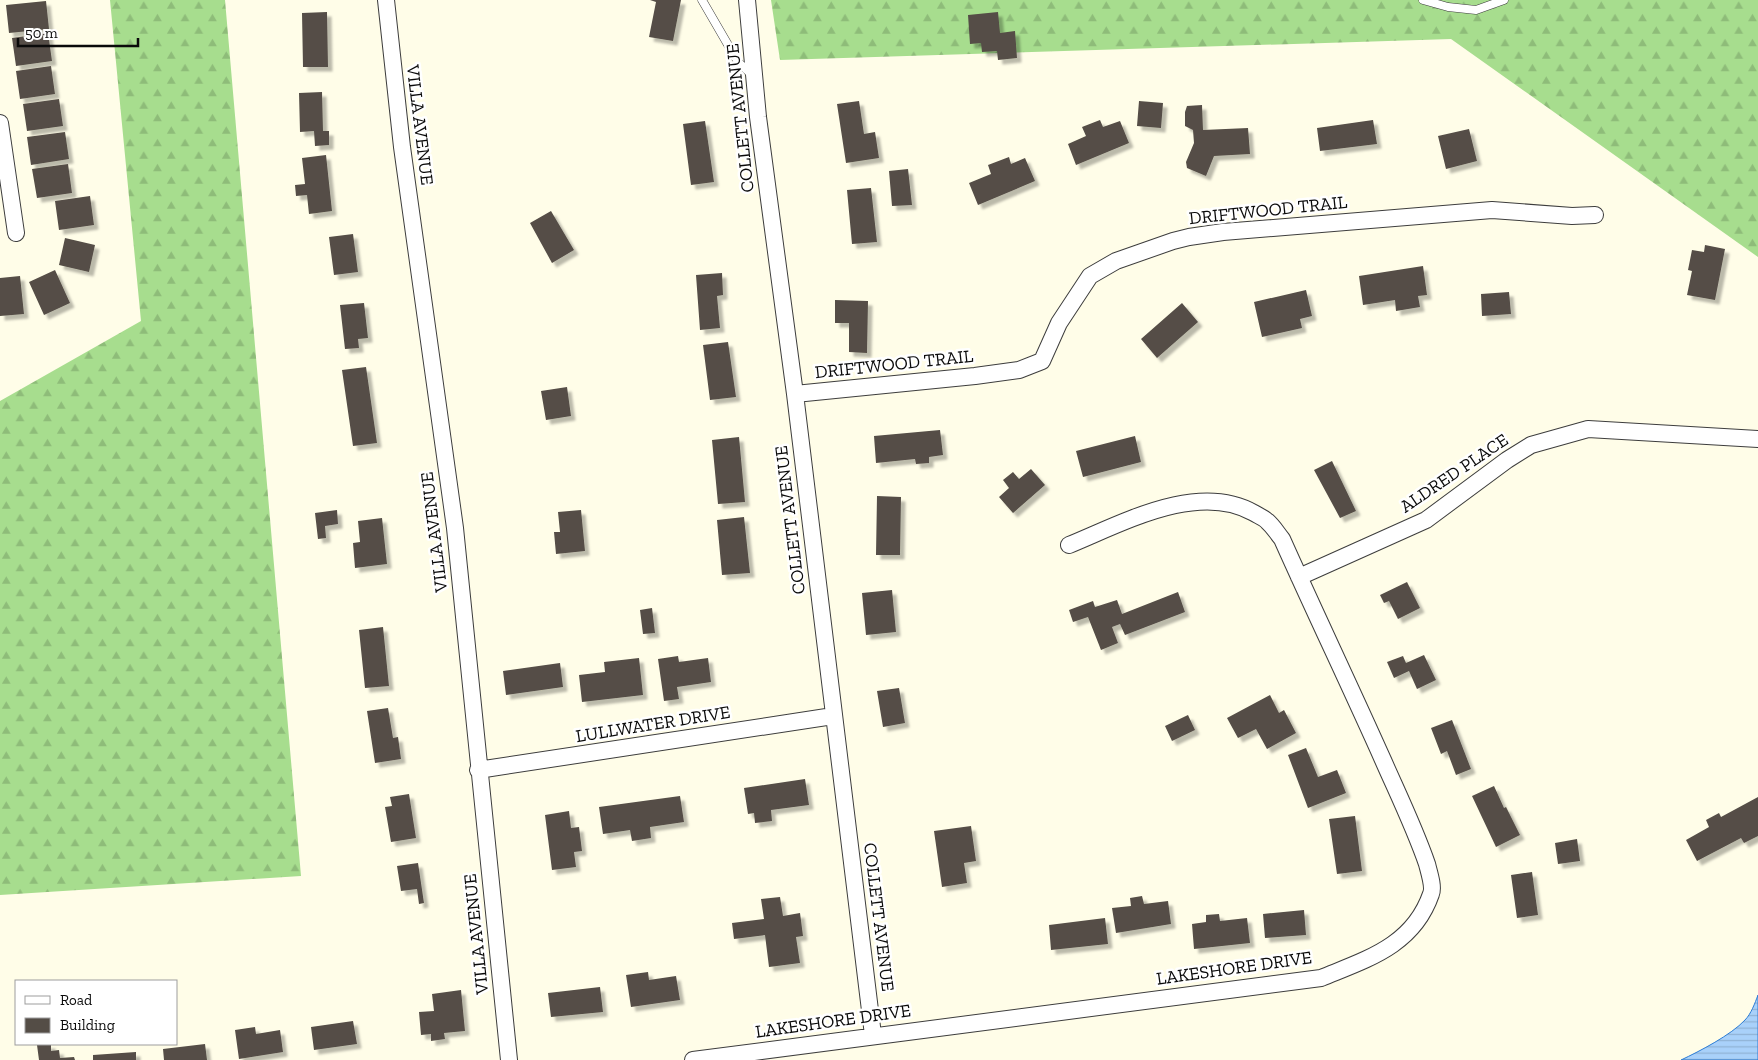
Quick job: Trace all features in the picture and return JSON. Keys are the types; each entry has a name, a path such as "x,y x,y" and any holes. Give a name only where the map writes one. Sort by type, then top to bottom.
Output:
{"street":[{"name":"VILLA AVENUE","path":"386,0 402,147 455,528 478,770 509,1060"},
{"name":"COLLETT AVENUE","path":"747,0 759,127 795,394 873,1035"},
{"path":"0,123 16,233"},
{"name":"DRIFTWOOD TRAIL","path":"795,394 1019,370 1042,361 1059,323 1090,276 1116,260 1188,236 1492,210 1572,216 1595,215"},
{"name":"ALDRED PLACE","path":"1299,577 1426,520 1507,460 1532,445 1588,429 1758,439"},
{"name":"LAKESHORE DRIVE","path":"693,1060 1321,978 1375,956 1403,938 1421,915 1432,892 1428,867 1418,841 1369,728 1282,539 1266,520 1242,506 1210,501 1183,503 1137,517 1069,545"},
{"name":"LULLWATER DRIVE","path":"478,770 833,716"}],"lane":[{"path":"702,0 738,62 754,77"},
{"path":"1423,0 1448,8 1476,10 1504,0"}],"green space":[{"path":"110,0 225,0 301,876 0,895 0,401 141,321"},
{"path":"771,0 1758,0 1758,257 1451,39 780,60"}],"water":[{"path":"1758,995 1758,1060 1681,1060 1715,1042 1739,1026 1749,1015"}],"building":[{"path":"650,0 681,0 673,41 649,37 656,2"},
{"path":"46,1 49,29 9,33 6,5"},
{"path":"327,12 328,67 303,67 302,13"},
{"path":"998,12 1000,33 1015,31 1017,58 998,60 997,51 982,52 981,43 970,44 968,15"},
{"path":"48,33 52,61 16,66 12,38"},
{"path":"51,66 55,94 20,99 16,71"},
{"path":"322,92 323,131 329,131 329,145 315,146 314,131 300,132 299,93"},
{"path":"59,99 63,126 27,131 23,104"},
{"path":"859,101 864,134 875,132 879,158 846,163 837,104"},
{"path":"1139,101 1163,103 1161,128 1137,126"},
{"path":"1202,105 1203,130 1248,128 1250,154 1214,156 1206,176 1187,168 1186,162 1194,143 1193,130 1185,126 1185,112 1187,106"},
{"path":"1100,120 1103,127 1120,121 1129,143 1076,165 1068,144 1086,136 1082,127"},
{"path":"1373,120 1377,144 1320,151 1317,128"},
{"path":"705,121 714,182 691,185 683,124"},
{"path":"1469,129 1477,161 1446,169 1438,136"},
{"path":"65,132 69,159 31,165 27,137"},
{"path":"326,155 332,211 309,214 307,195 296,196 295,185 305,184 302,158"},
{"path":"1009,157 1011,164 1025,158 1035,181 978,205 969,183 991,174 988,165"},
{"path":"68,164 72,193 37,198 32,169"},
{"path":"908,169 912,205 892,206 889,171"},
{"path":"871,188 877,242 852,244 847,190"},
{"path":"90,196 94,225 59,230 55,201"},
{"path":"551,211 574,250 552,263 530,223"},
{"path":"353,234 358,272 334,275 329,237"},
{"path":"65,238 95,245 89,272 59,265"},
{"path":"1705,245 1725,249 1715,300 1687,295 1692,271 1688,270 1692,250 1704,252"},
{"path":"1423,266 1427,295 1418,296 1420,307 1396,311 1395,300 1363,305 1359,276"},
{"path":"55,270 70,303 44,315 29,282"},
{"path":"722,273 723,295 717,296 720,328 700,330 696,275"},
{"path":"20,276 24,314 0,316 0,278"},
{"path":"1306,290 1312,316 1300,319 1302,328 1262,337 1254,302"},
{"path":"1509,292 1511,314 1482,316 1481,294"},
{"path":"835,300 868,301 867,353 849,352 849,323 835,323"},
{"path":"364,303 368,338 358,339 359,348 345,349 340,305"},
{"path":"1182,303 1198,322 1157,358 1141,339"},
{"path":"728,342 736,397 710,400 703,345"},
{"path":"366,367 377,443 353,446 342,370"},
{"path":"567,387 571,416 546,420 541,391"},
{"path":"940,430 943,455 929,457 929,463 916,464 915,459 876,463 874,436"},
{"path":"1135,436 1141,462 1083,477 1076,451"},
{"path":"739,437 745,502 718,504 712,440"},
{"path":"1332,461 1356,511 1340,518 1314,470"},
{"path":"1031,469 1045,485 1013,513 999,497 1009,488 1003,480 1013,472 1019,479"},
{"path":"877,496 901,497 900,555 876,555"},
{"path":"337,510 338,524 325,526 326,538 318,539 315,513"},
{"path":"581,510 585,551 556,554 554,532 560,532 558,512"},
{"path":"744,517 750,573 722,575 717,520"},
{"path":"382,518 387,564 355,568 353,543 360,542 358,521"},
{"path":"1407,582 1420,608 1398,619 1389,601 1384,603 1380,595"},
{"path":"892,590 896,632 866,635 862,593"},
{"path":"1178,592 1185,612 1125,635 1120,624 1112,627 1118,643 1101,650 1088,617 1073,622 1069,610 1093,601 1095,607 1117,600 1122,614"},
{"path":"652,608 655,633 643,634 640,610"},
{"path":"383,627 389,686 365,688 359,630"},
{"path":"1424,655 1436,680 1417,689 1409,671 1394,678 1387,662 1403,656 1406,663"},
{"path":"678,656 679,662 708,658 711,682 677,687 679,699 664,701 658,659"},
{"path":"639,658 643,695 582,702 579,675 605,672 604,662"},
{"path":"560,663 563,687 506,695 503,671"},
{"path":"899,688 905,723 883,727 877,691"},
{"path":"1270,695 1279,713 1284,710 1296,733 1267,749 1256,729 1238,738 1227,718"},
{"path":"388,708 393,738 398,737 401,759 375,763 367,711"},
{"path":"1188,715 1195,730 1172,741 1165,726"},
{"path":"1452,720 1471,769 1456,775 1447,751 1441,754 1431,728"},
{"path":"1306,748 1318,777 1337,770 1346,793 1308,808 1288,755"},
{"path":"805,779 809,805 771,810 772,821 755,823 754,813 748,814 744,788"},
{"path":"1494,786 1520,835 1496,847 1472,796"},
{"path":"409,794 416,838 391,842 385,807 392,806 390,797"},
{"path":"680,796 684,822 650,827 651,838 632,841 630,830 603,834 599,807"},
{"path":"1758,797 1758,836 1744,843 1741,838 1697,861 1686,840 1709,827 1706,820 1719,813 1721,817"},
{"path":"569,811 571,828 579,827 582,851 574,852 576,867 552,870 545,815"},
{"path":"1355,816 1362,871 1337,874 1329,819"},
{"path":"971,826 976,861 964,863 967,883 942,887 934,831"},
{"path":"1577,839 1580,861 1558,864 1555,843"},
{"path":"418,863 424,903 419,904 417,889 401,891 397,866"},
{"path":"1532,872 1538,915 1517,918 1511,875"},
{"path":"1142,896 1144,904 1168,901 1171,924 1116,933 1112,908 1131,906 1130,898"},
{"path":"780,897 783,916 800,913 803,936 796,937 800,963 769,967 765,935 734,939 732,923 764,919 761,899"},
{"path":"1304,910 1306,935 1265,938 1263,914"},
{"path":"1219,914 1220,921 1247,918 1250,943 1194,949 1192,924 1206,922 1206,915"},
{"path":"1105,918 1108,944 1051,950 1049,925"},
{"path":"648,972 649,980 676,976 680,1000 631,1007 626,975"},
{"path":"600,987 603,1012 551,1017 548,993"},
{"path":"461,990 465,1031 444,1033 445,1039 431,1041 431,1034 421,1035 419,1012 434,1011 432,994"},
{"path":"353,1021 357,1044 314,1050 311,1027"},
{"path":"255,1027 256,1034 280,1030 283,1052 239,1059 235,1030"},
{"path":"205,1044 207,1060 164,1060 163,1049"},
{"path":"37,1045 51,1045 51,1051 59,1050 60,1058 74,1057 75,1060 39,1060"},
{"path":"136,1052 136,1060 93,1060 93,1055"}]}
